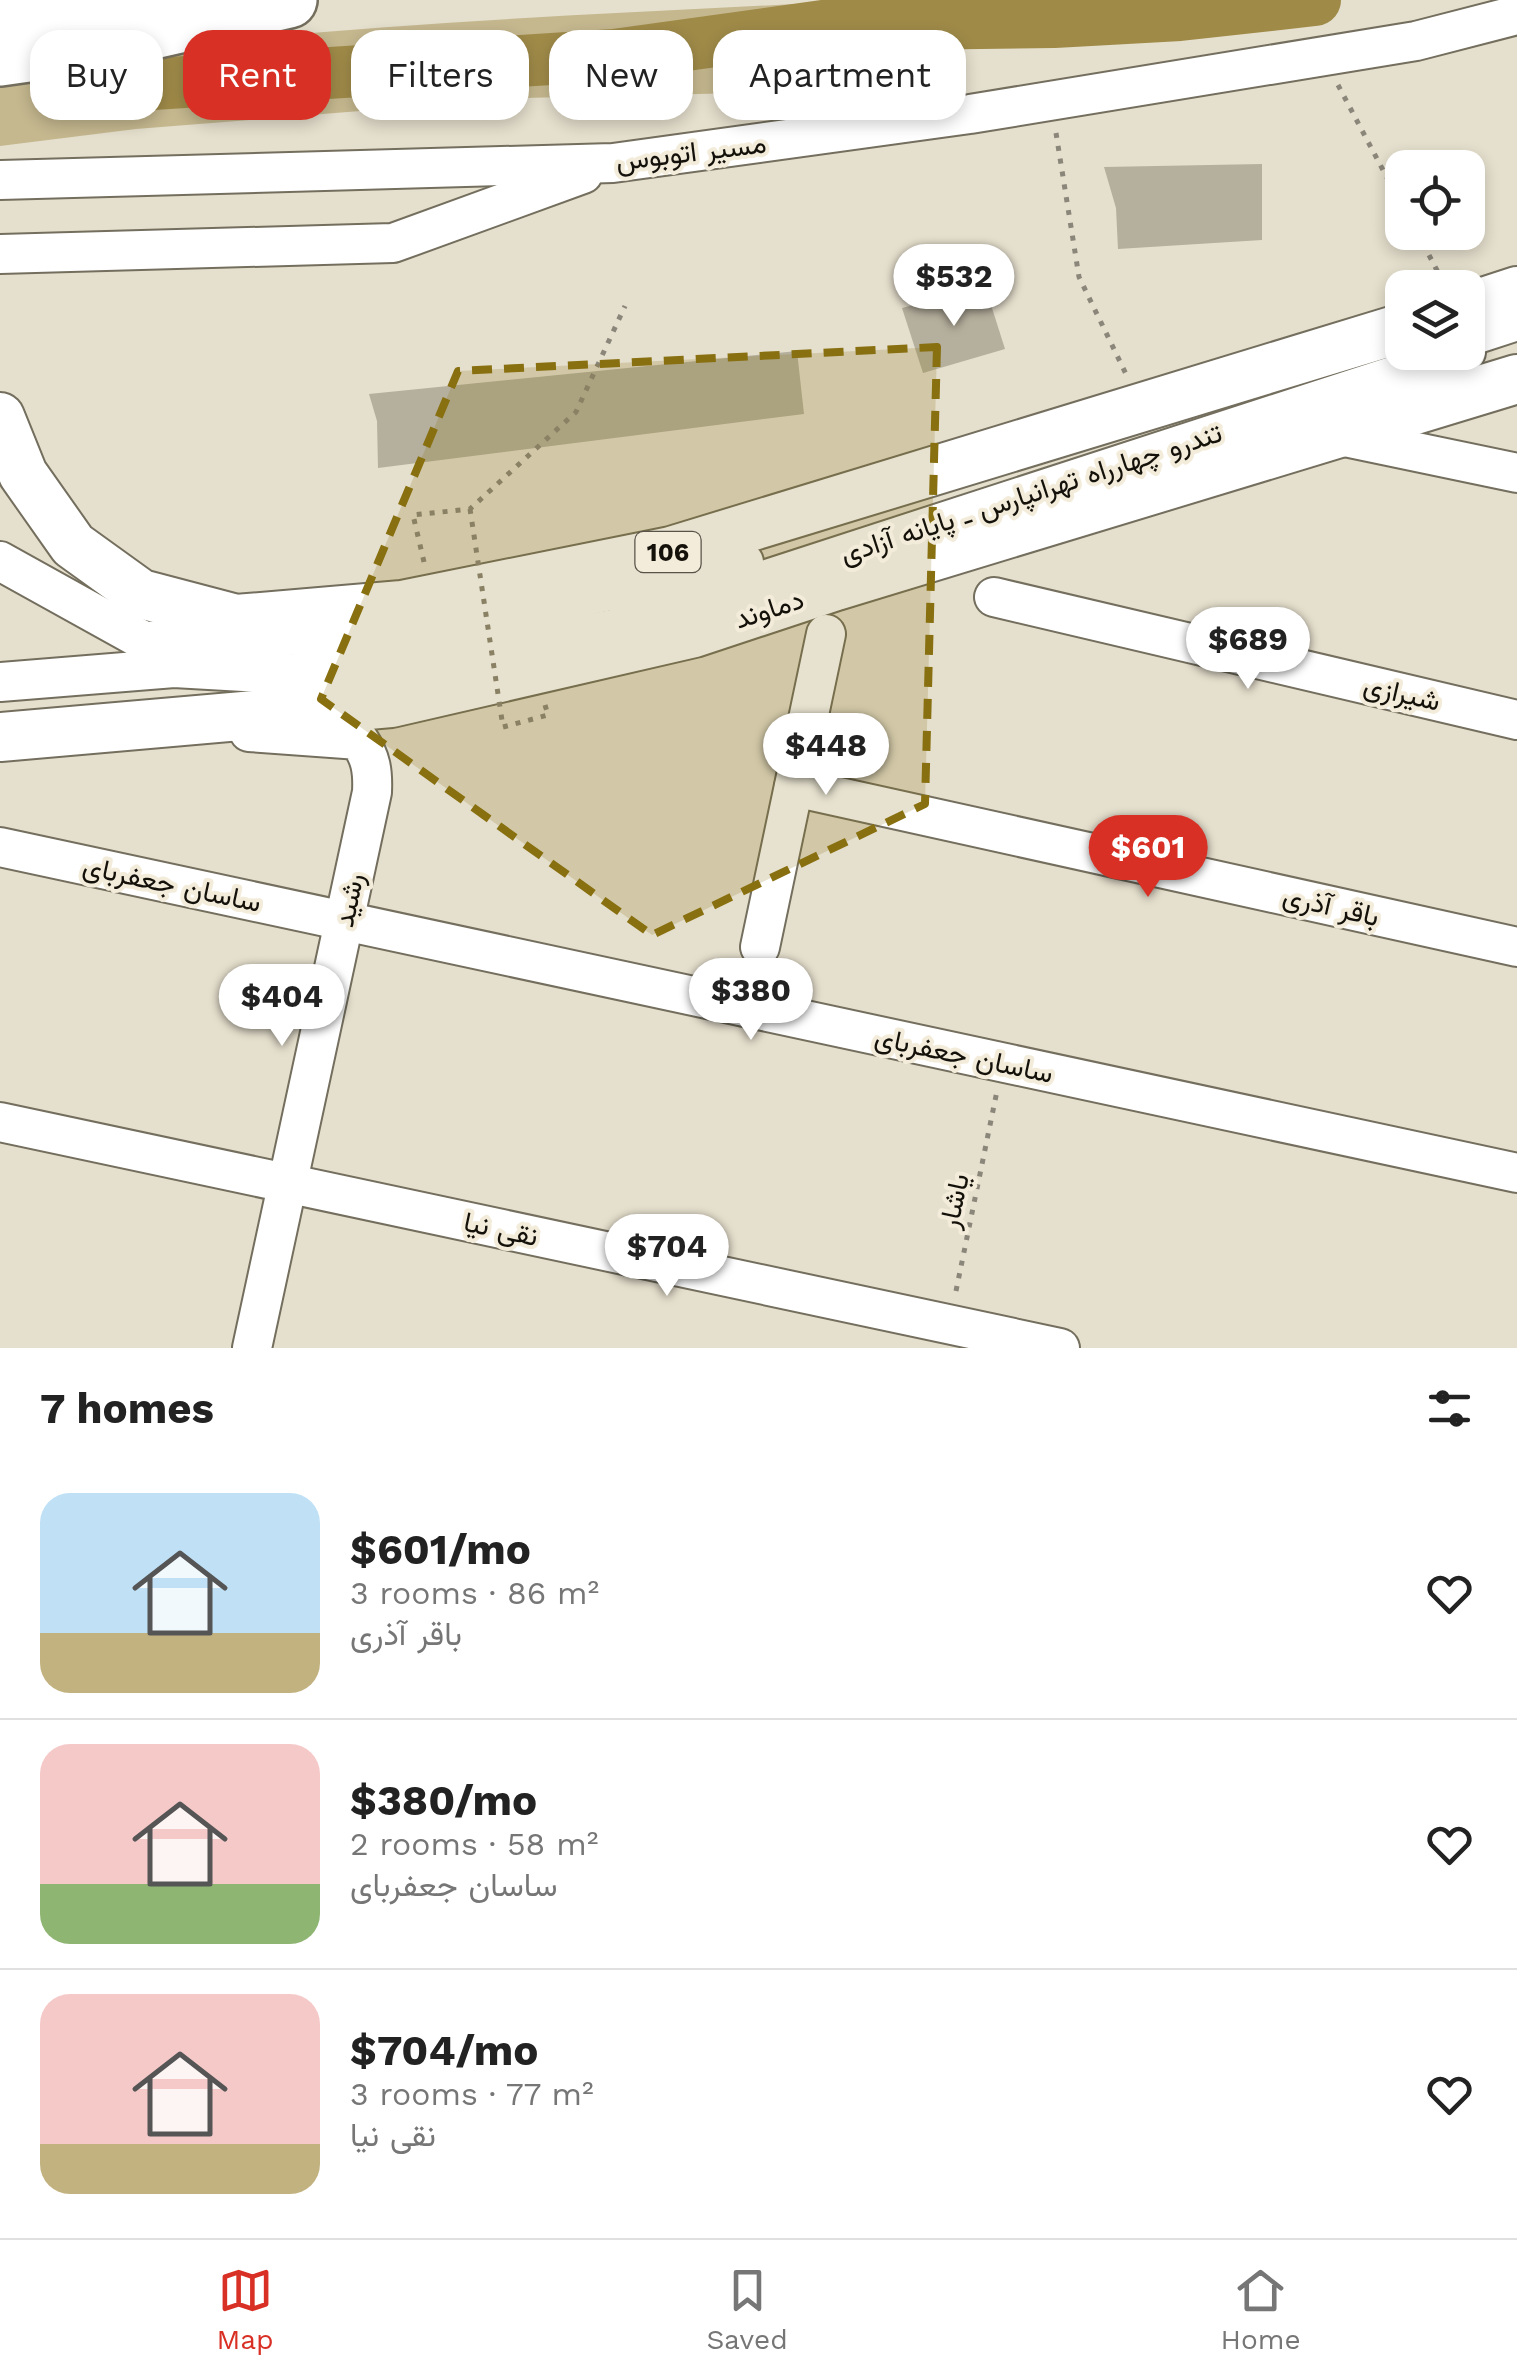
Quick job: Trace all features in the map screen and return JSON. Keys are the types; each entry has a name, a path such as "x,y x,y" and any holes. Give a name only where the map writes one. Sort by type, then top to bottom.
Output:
{"highway":[{"path":"0,12 286,0"},
{"path":"0,58 92,45 286,0"}],"main road":[{"path":"1485,301 1517,290"},
{"name":"106","path":"0,416 23,474 74,545 141,594 236,618 402,606 672,551 1385,333"},
{"name":"دماوند","path":"0,736 391,703 694,633 1517,379"}],"street":[{"name":"مسیر اتوبوس","path":"0,180 614,163 1050,101 1416,41 1517,15"},
{"path":"0,254 393,243 614,163"},
{"path":"1485,331 1517,321"},
{"name":"تندرو چهارراه تهرانپارس ـ پایانه آزادی","path":"1485,346 1517,336"},
{"path":"0,561 144,641 399,632 688,576 845,537 1385,363"},
{"name":"تندرو چهارراه تهرانپارس ـ پایانه آزادی","path":"0,682 174,668 280,674 392,666 613,628 1411,370"},
{"path":"1332,434 1517,473"},
{"name":"شیرازی","path":"994,597 1517,720"},
{"path":"760,948 826,634"},
{"name":"رشید","path":"188,720 228,731 359,740 370,756 372,792 252,1348"},
{"name":"باقر آذری","path":"794,786 1517,947"},
{"name":"ساسان جعفربای","path":"0,847 1517,1174"},
{"name":"نقی نیا","path":"0,1122 1060,1348"}],"path":[{"path":"1322,56 1385,174"},
{"path":"1050,101 1079,277 1125,372 1136,411"},
{"path":"433,599 413,515 470,510 576,412 625,306"},
{"path":"470,510 503,727 548,716"},
{"name":"یاشار","path":"949,1324 1002,1063"}],"highlighted area":[{"path":"937,347 925,804 652,935 321,699 458,371"}],"shaded area":[{"path":"836,2 834,30 713,30 713,94 693,94 693,30 549,30 549,97 529,98 529,30 355,30"},
{"path":"351,30 351,112 331,113 331,32"},
{"path":"183,45 183,120 248,120 0,146 0,68 30,64 30,120 163,120 163,47"}],"building":[{"path":"1262,164 1262,240 1118,249 1116,208 1104,167"},
{"path":"985,286 1005,349 923,373 902,308"},
{"path":"797,351 804,414 378,468 377,421 369,394"}],"waterway":[{"path":"163,83 614,55 830,25 1054,22 1180,15 1315,0"}]}
